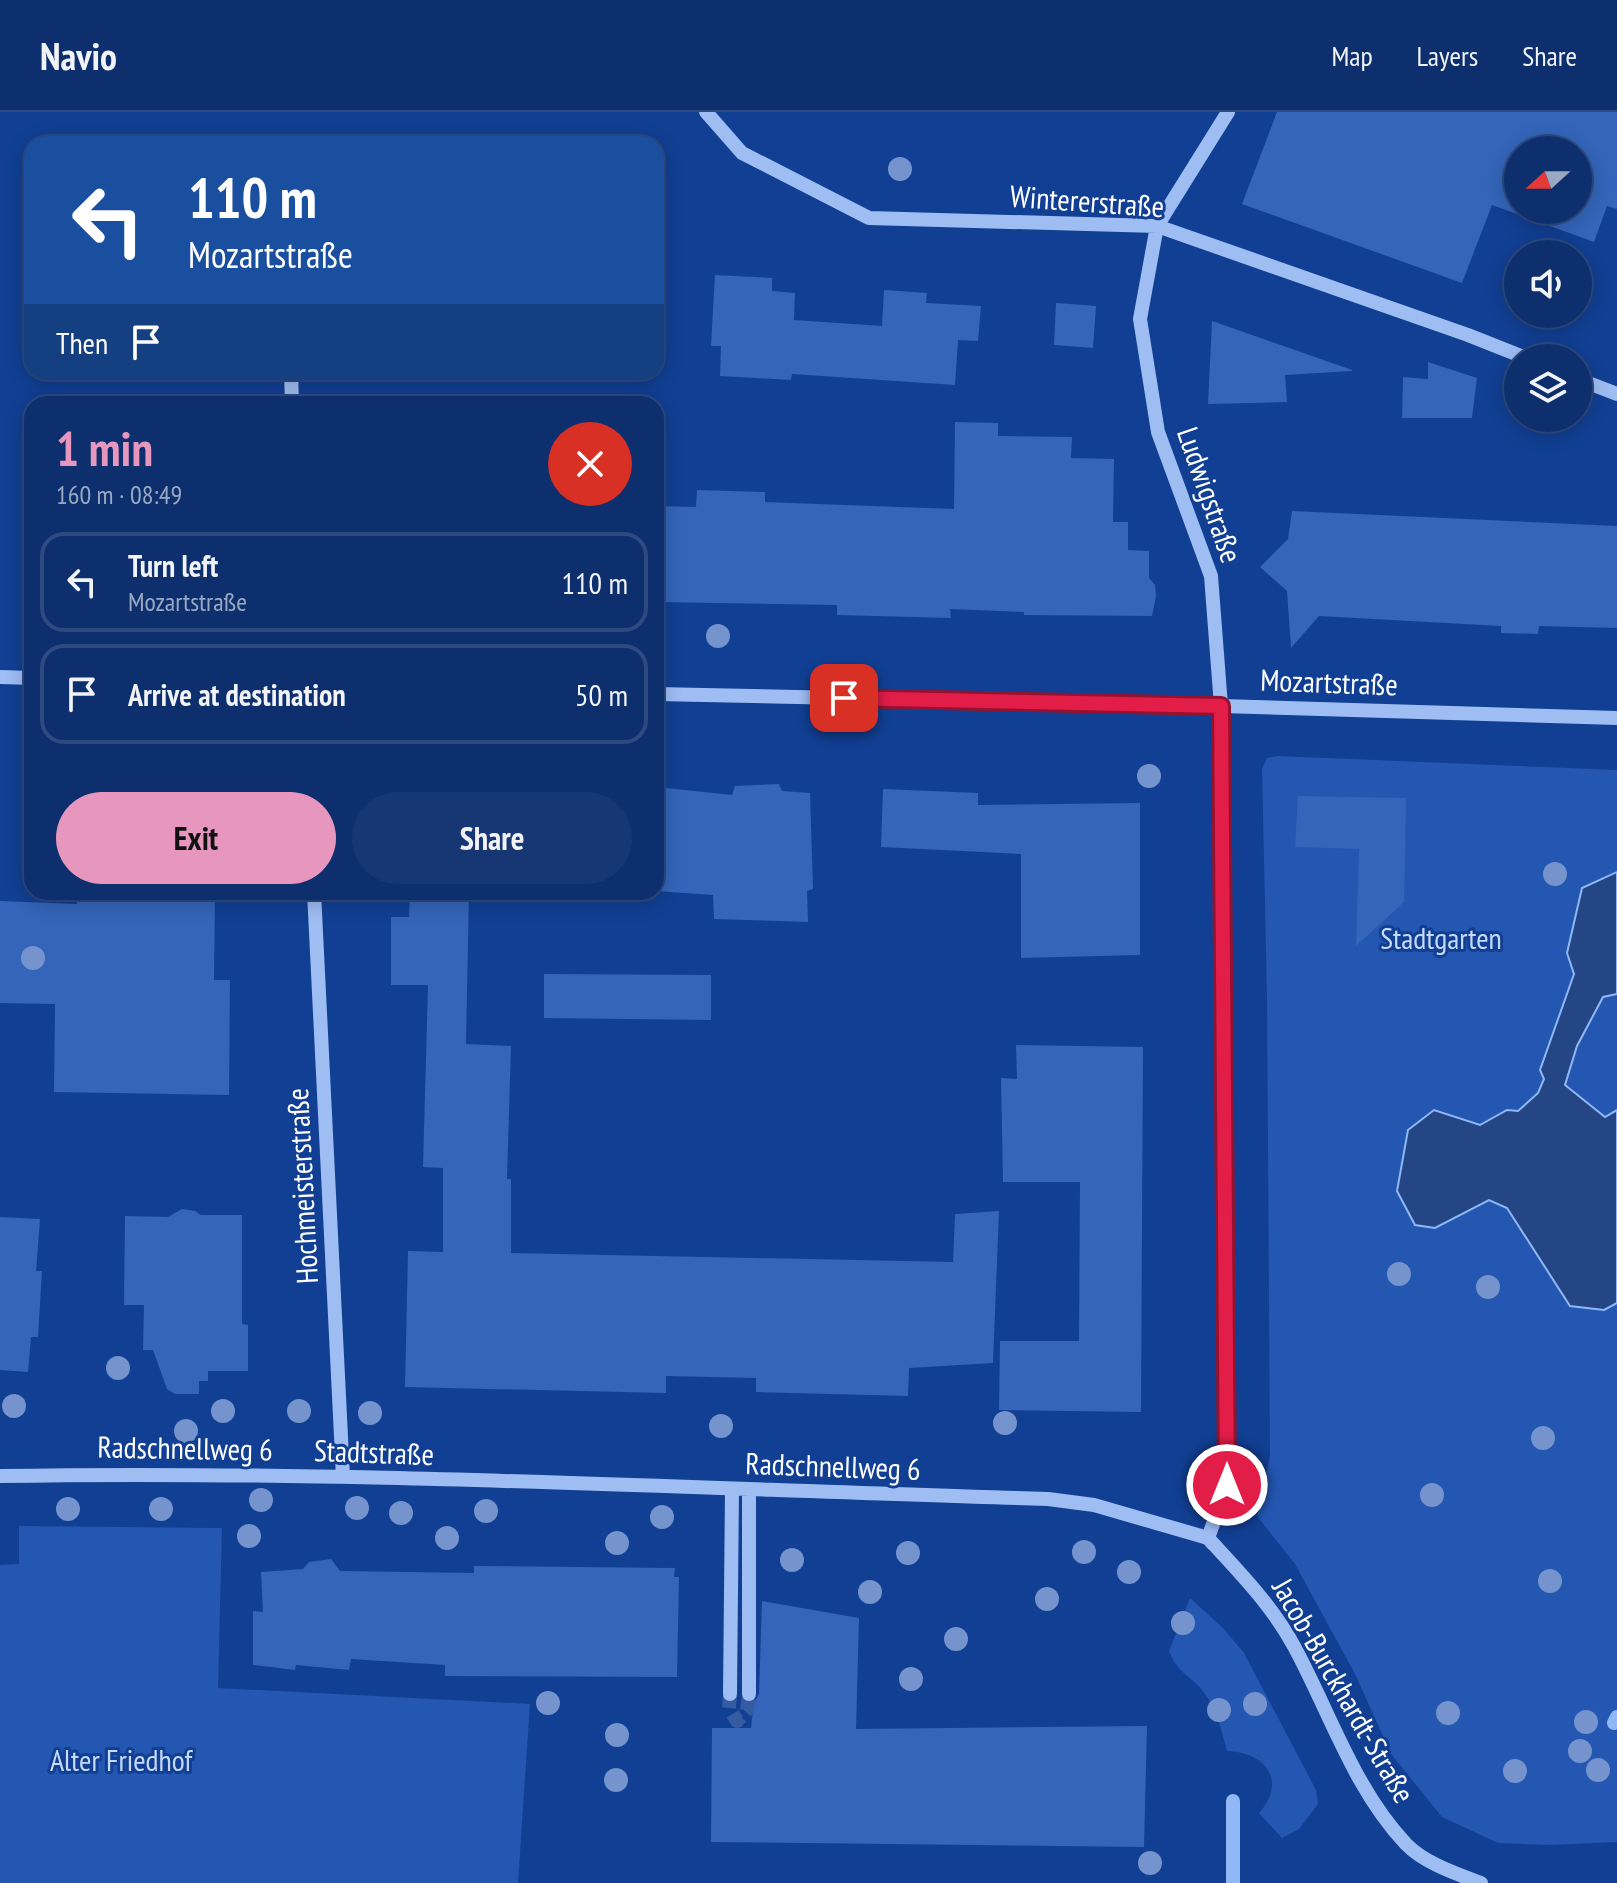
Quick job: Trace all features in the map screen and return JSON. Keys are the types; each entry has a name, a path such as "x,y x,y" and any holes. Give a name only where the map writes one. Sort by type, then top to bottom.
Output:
{"street":[{"name":"Wintererstraße","path":"706,112 742,153 869,218 1157,226 1504,349"},
{"name":"Ludwigstraße","path":"1208,1538 1227,1485 1221,706 1211,576 1158,432 1140,319 1157,226 1228,112"},
{"path":"1592,384 1617,394"},
{"path":"0,677 24,678"},
{"name":"Mozartstraße","path":"664,694 1617,718"},
{"name":"Hochmeisterstraße","path":"314,900 343,1477"},
{"name":"Radschnellweg 6","path":"0,1475 343,1477 1048,1499 1094,1505 1208,1538"},
{"name":"Stadtstraße","path":"343,1477 698,1490"},
{"path":"730,1694 732,1490"},
{"path":"749,1490 749,1694"},
{"path":"1208,1538 1267,1602 1294,1646 1367,1793 1407,1845 1427,1859 1481,1883"}],"green space":[{"name":"Stadtgarten","path":"1267,758 1617,770 1617,1842 1551,1845 1498,1843 1442,1817 1391,1754 1355,1674 1295,1564 1257,1516 1270,1456 1262,769"},
{"name":"Alter Friedhof","path":"19,1526 222,1528 218,1688 530,1704 518,1883 0,1883 0,1565 19,1564"},
{"path":"1190,1598 1223,1628 1244,1653 1316,1790 1318,1804 1299,1829 1282,1838 1259,1813 1272,1790 1268,1770 1252,1757 1227,1751 1211,1704 1197,1684 1176,1665 1169,1651"}],"shaded area":[{"path":"1617,872 1617,994 1603,997 1577,1046 1565,1085 1605,1117 1617,1110 1617,1303 1604,1310 1570,1306 1507,1208 1489,1200 1435,1228 1415,1225 1397,1191 1408,1130 1434,1110 1480,1125 1507,1110 1518,1111 1538,1093 1544,1079 1540,1070 1574,974 1567,953 1582,888"}],"building":[{"path":"1277,112 1617,112 1617,209 1607,206 1594,242 1544,224 1592,224 1592,136 1504,136 1504,209 1492,205 1462,283 1242,204"},
{"path":"715,275 772,278 772,291 795,293 794,320 882,326 884,290 927,293 926,303 981,306 978,341 958,340 955,385 792,374 791,380 720,376 721,346 711,346"},
{"path":"1056,303 1096,306 1093,348 1054,345"},
{"path":"1212,321 1352,371 1285,375 1287,402 1208,404"},
{"path":"1428,362 1477,378 1472,418 1402,418 1403,377 1428,379"},
{"path":"955,422 998,423 998,436 1072,437 1071,458 1114,459 1113,522 1128,522 1128,550 1149,551 1149,578 1155,585 1156,596 1152,616 1024,615 1024,612 950,609 951,618 837,615 837,605 664,602 664,506 696,507 697,490 765,492 765,502 954,509"},
{"path":"1292,511 1617,526 1617,628 1539,626 1538,634 1501,633 1501,626 1319,616 1291,648 1287,591 1260,567 1288,539"},
{"path":"779,784 782,791 810,793 813,889 807,891 808,922 714,919 713,895 664,892 664,788 732,795 735,786"},
{"path":"883,789 978,793 978,805 1140,803 1140,955 1021,958 1021,854 881,847"},
{"path":"1298,796 1406,798 1404,902 1356,946 1359,849 1295,847"},
{"path":"77,900 215,900 214,980 230,980 229,1095 54,1092 55,1004 0,1003 0,901 77,904"},
{"path":"410,900 469,900 466,1044 511,1046 507,1179 511,1179 511,1253 953,1262 955,1214 999,1211 993,1363 909,1368 908,1396 756,1392 756,1378 666,1376 666,1393 405,1387 408,1251 443,1252 443,1168 423,1167 428,985 391,985 391,917 409,917"},
{"path":"544,974 711,975 711,1020 544,1018"},
{"path":"1016,1045 1143,1047 1141,1412 999,1410 1000,1341 1079,1341 1080,1182 1003,1182 1001,1078 1017,1079"},
{"path":"182,1209 201,1215 242,1215 242,1324 248,1325 248,1371 208,1371 208,1381 199,1381 199,1394 175,1394 167,1389 153,1350 143,1350 144,1305 124,1305 125,1216 168,1217"},
{"path":"0,1217 40,1219 36,1271 42,1271 38,1337 31,1337 28,1372 0,1370"},
{"path":"331,1559 340,1571 474,1573 474,1566 675,1568 674,1577 679,1577 677,1677 445,1676 445,1665 351,1659 349,1670 296,1665 295,1670 253,1665 253,1611 263,1612 261,1572 303,1569 309,1562"},
{"path":"762,1601 859,1618 856,1729 1147,1726 1144,1847 711,1842 712,1728 751,1728 754,1703 759,1694"}],"waterway":[{"path":"1614,1723 1617,1717"},
{"path":"1233,1801 1233,1883"}],"tunnel":[{"path":"730,1694 729,1708 737,1721 747,1710 749,1694"}],"route":[{"path":"844,698 1221,706 1227,1485"}]}
